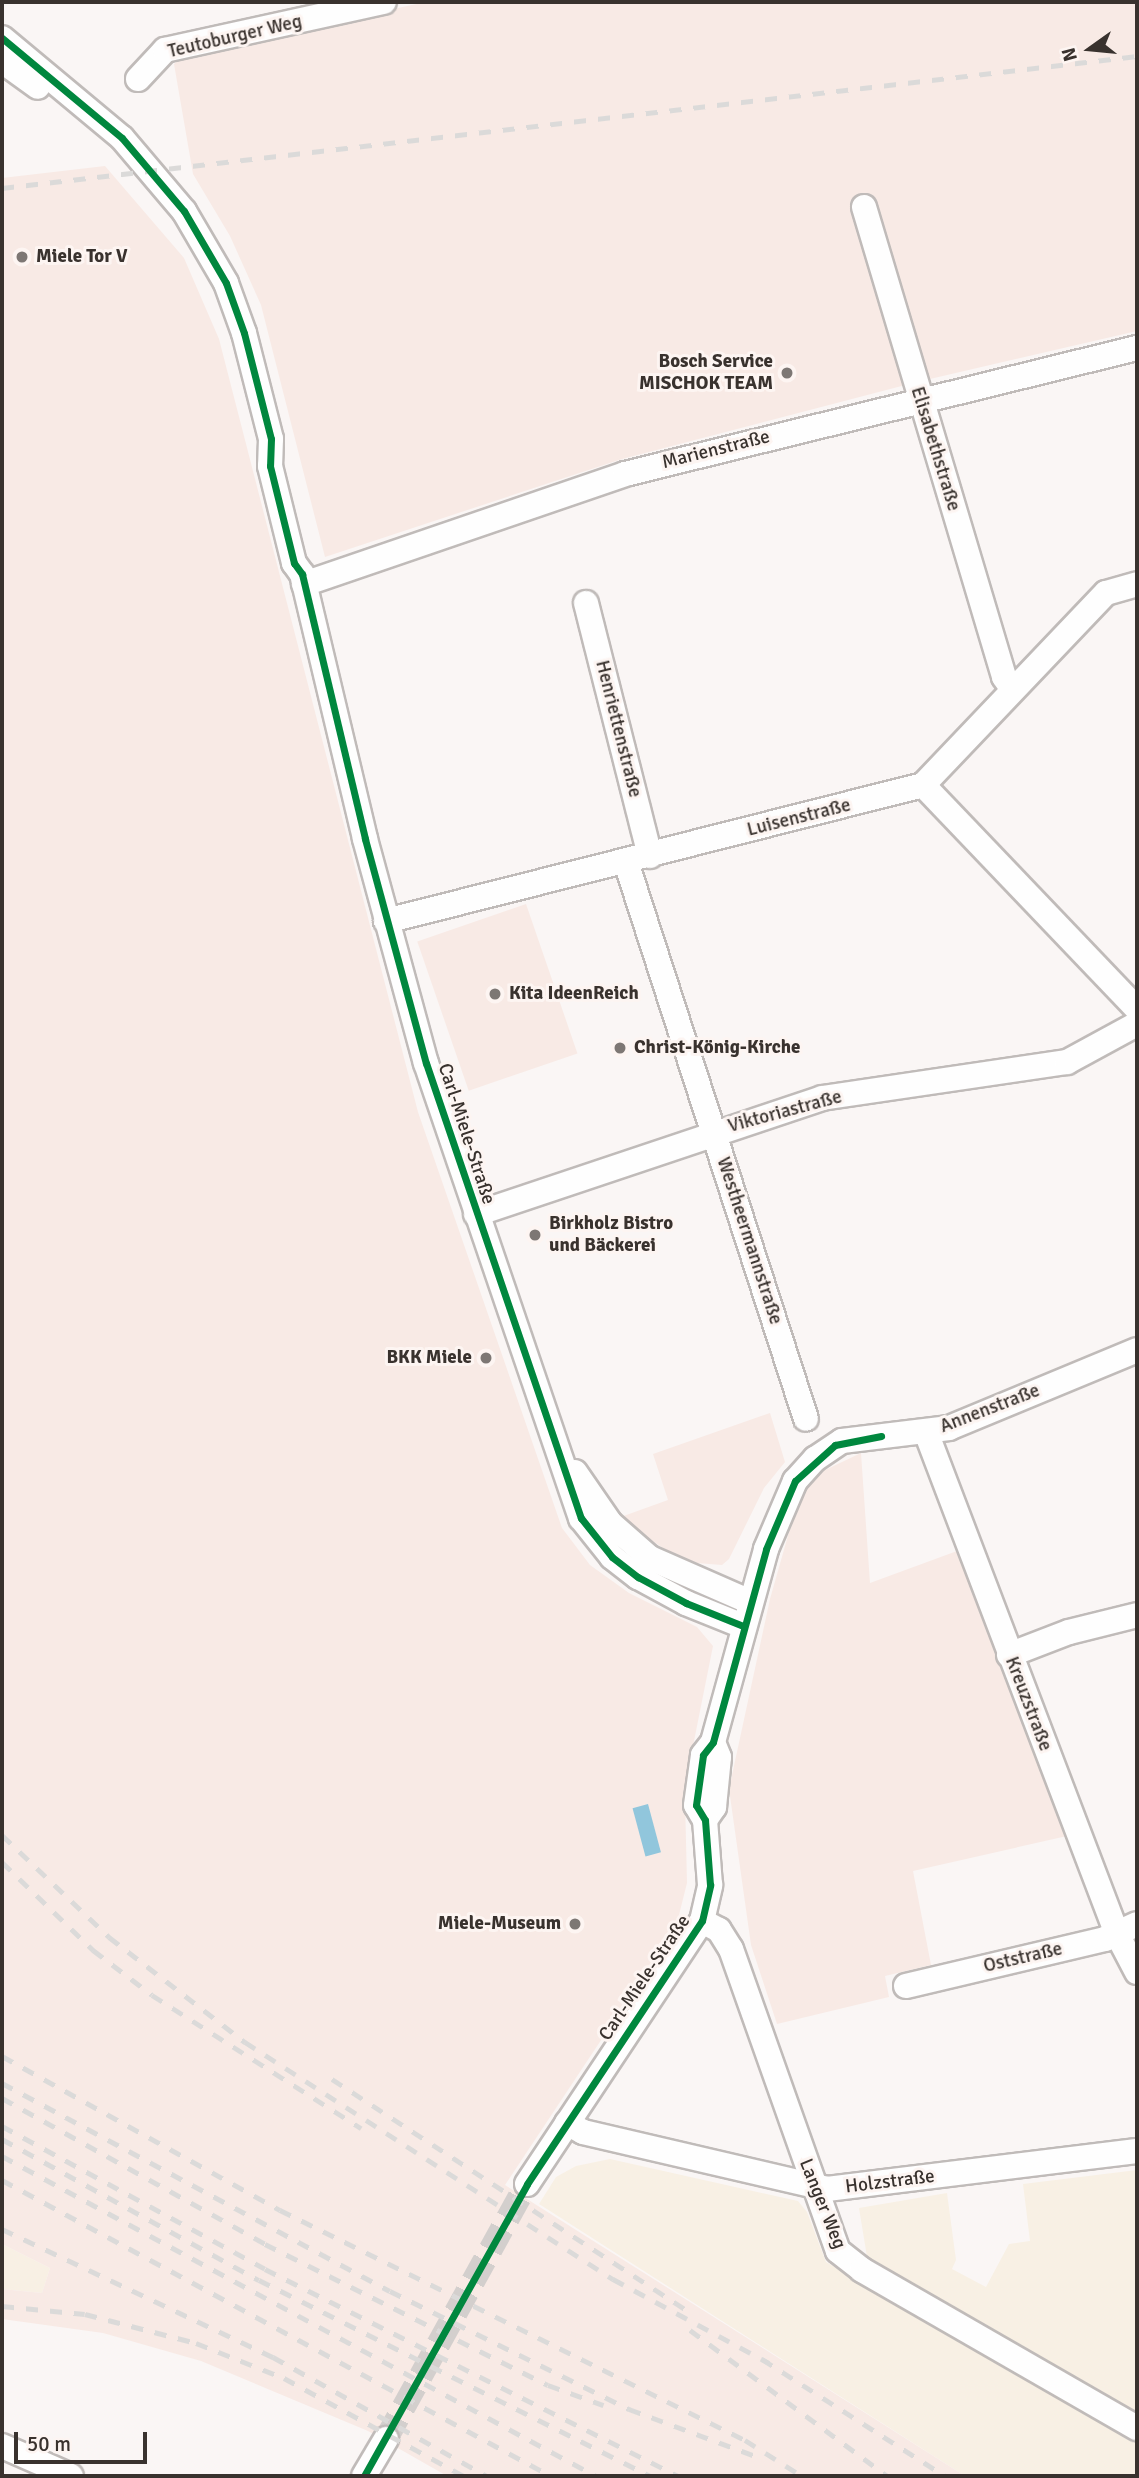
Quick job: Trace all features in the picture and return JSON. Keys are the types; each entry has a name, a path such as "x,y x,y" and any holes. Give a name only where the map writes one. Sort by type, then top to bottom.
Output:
{"street":[{"name":"Teutoburger Weg","path":"138,79 165,50 384,2"},
{"name":"Carl-Miele-Straße","path":"5,45 142,160 184,211 217,262 244,333 271,439 270,466 293,563 303,579 386,921 426,1063 554,1434 562,1472 581,1518 612,1557 651,1586 743,1626 713,1742 703,1755 699,1779 696,1805 705,1821 710,1885 702,1921 527,2184"},
{"name":"Elisabethstraße","path":"864,207 1004,677 1012,688"},
{"name":"Marienstraße","path":"303,579 625,474 1137,348"},
{"path":"1137,584 1106,593 1012,688 923,785 1137,1009"},
{"name":"Henriettenstraße","path":"586,603 638,859"},
{"name":"Luisenstraße","path":"386,921 923,785"},
{"name":"Westheermannstraße","path":"638,859 714,1132 806,1419"},
{"name":"Viktoriastraße","path":"476,1214 822,1098 1047,1068 1089,1053 1137,1024"},
{"name":"Annenstraße","path":"743,1626 780,1512 795,1481 815,1458 857,1437 926,1433 948,1427 1137,1350"},
{"name":"Kreuzstraße","path":"926,1433 1009,1655 1127,1929 1137,1972"},
{"name":"Carl-Miele-Straße","path":"554,1434 597,1507 627,1539 650,1558 691,1579 750,1602"},
{"path":"1009,1655 1069,1632 1137,1615"},
{"name":"Langer Weg","path":"702,1921 719,1930 731,1949 813,2187 838,2251 854,2265 1137,2428"},
{"name":"Oststraße","path":"906,1986 1127,1929"},
{"name":"Holzstraße","path":"568,2123 583,2132 813,2187 841,2189 1137,2151"},
{"path":"364,2476 386,2439"},
{"path":"2,2446 71,2476"}],"shaded area":[{"path":"426,2 1137,2 1137,331 917,382 622,459 325,557 261,305 230,236 193,174 174,64 188,53"},
{"path":"105,166 184,258 219,339 418,1112 562,1528 590,1565 629,1593 697,1627 713,1646 690,1761 685,1799 687,1883 676,1927 505,2185 965,2476 447,2476 368,2431 201,2361 103,2333 2,2319 2,2289 42,2293 50,2268 2,2244 2,178"},
{"name":"Kita IdeenReich","path":"526,904 577,1053 469,1091 417,941"},
{"path":"770,1413 785,1462 764,1488 729,1559 722,1565 684,1562 618,1518 668,1500 653,1454"},
{"path":"861,1453 870,1583 957,1551 1067,1836 913,1871 931,1965 885,1976 889,1997 777,2024 751,1945 729,1789 770,1599 793,1518 808,1487 823,1471"},
{"path":"610,2159 798,2201 807,2212 826,2262 1137,2439 1137,2476 965,2476 539,2204 556,2177 576,2166"},
{"path":"1137,2170 1137,2412 867,2257 859,2208 947,2193 956,2260 952,2269 986,2287 1009,2244 1030,2241 1023,2184"},
{"path":"2,2244 50,2268 42,2293 2,2289"}],"water":[{"path":"648,1804 661,1852 645,1856 633,1808"}],"tunnel":[{"path":"386,2439 527,2184"}],"railway":[{"path":"2,188 1137,56"},
{"path":"2,1835 109,1937 245,2042 613,2279 769,2363"},
{"path":"2,1862 93,1950 152,1995 361,2128"},
{"path":"2,2056 280,2210 745,2440 802,2476"},
{"path":"332,2079 686,2310"},
{"path":"2,2083 390,2291 629,2409 758,2457"},
{"path":"2,2098 265,2244 548,2385 603,2405"},
{"path":"2,2126 265,2269 678,2476"},
{"path":"2,2139 259,2280 650,2476"},
{"path":"2,2156 596,2476"},
{"path":"2,2180 551,2476"},
{"path":"2,2229 273,2357 487,2476"},
{"path":"2,2306 85,2314 196,2343 284,2378 464,2476"},
{"path":"690,2330 887,2476"},
{"path":"762,2359 945,2476"}],"cycle path":[{"path":"2,38 122,138 184,211 226,283 244,333 271,439 270,466 294,563 302,574 365,839 426,1063 581,1518 612,1557 638,1577 686,1603 743,1626"},
{"path":"364,2476 527,2184 702,1921 710,1885 705,1820 696,1805 703,1755 713,1742 766,1549 795,1481 835,1445 881,1436"}],"place":[{"name":"Miele Tor V","path":"22,257"},
{"name":"Bosch Service MISCHOK TEAM","path":"787,373"},
{"name":"Kita IdeenReich","path":"495,994"},
{"name":"Christ-König-Kirche","path":"620,1048"},
{"name":"Birkholz Bistro und Bäckerei","path":"535,1235"},
{"name":"BKK Miele","path":"486,1358"},
{"name":"Miele-Museum","path":"575,1924"}]}
